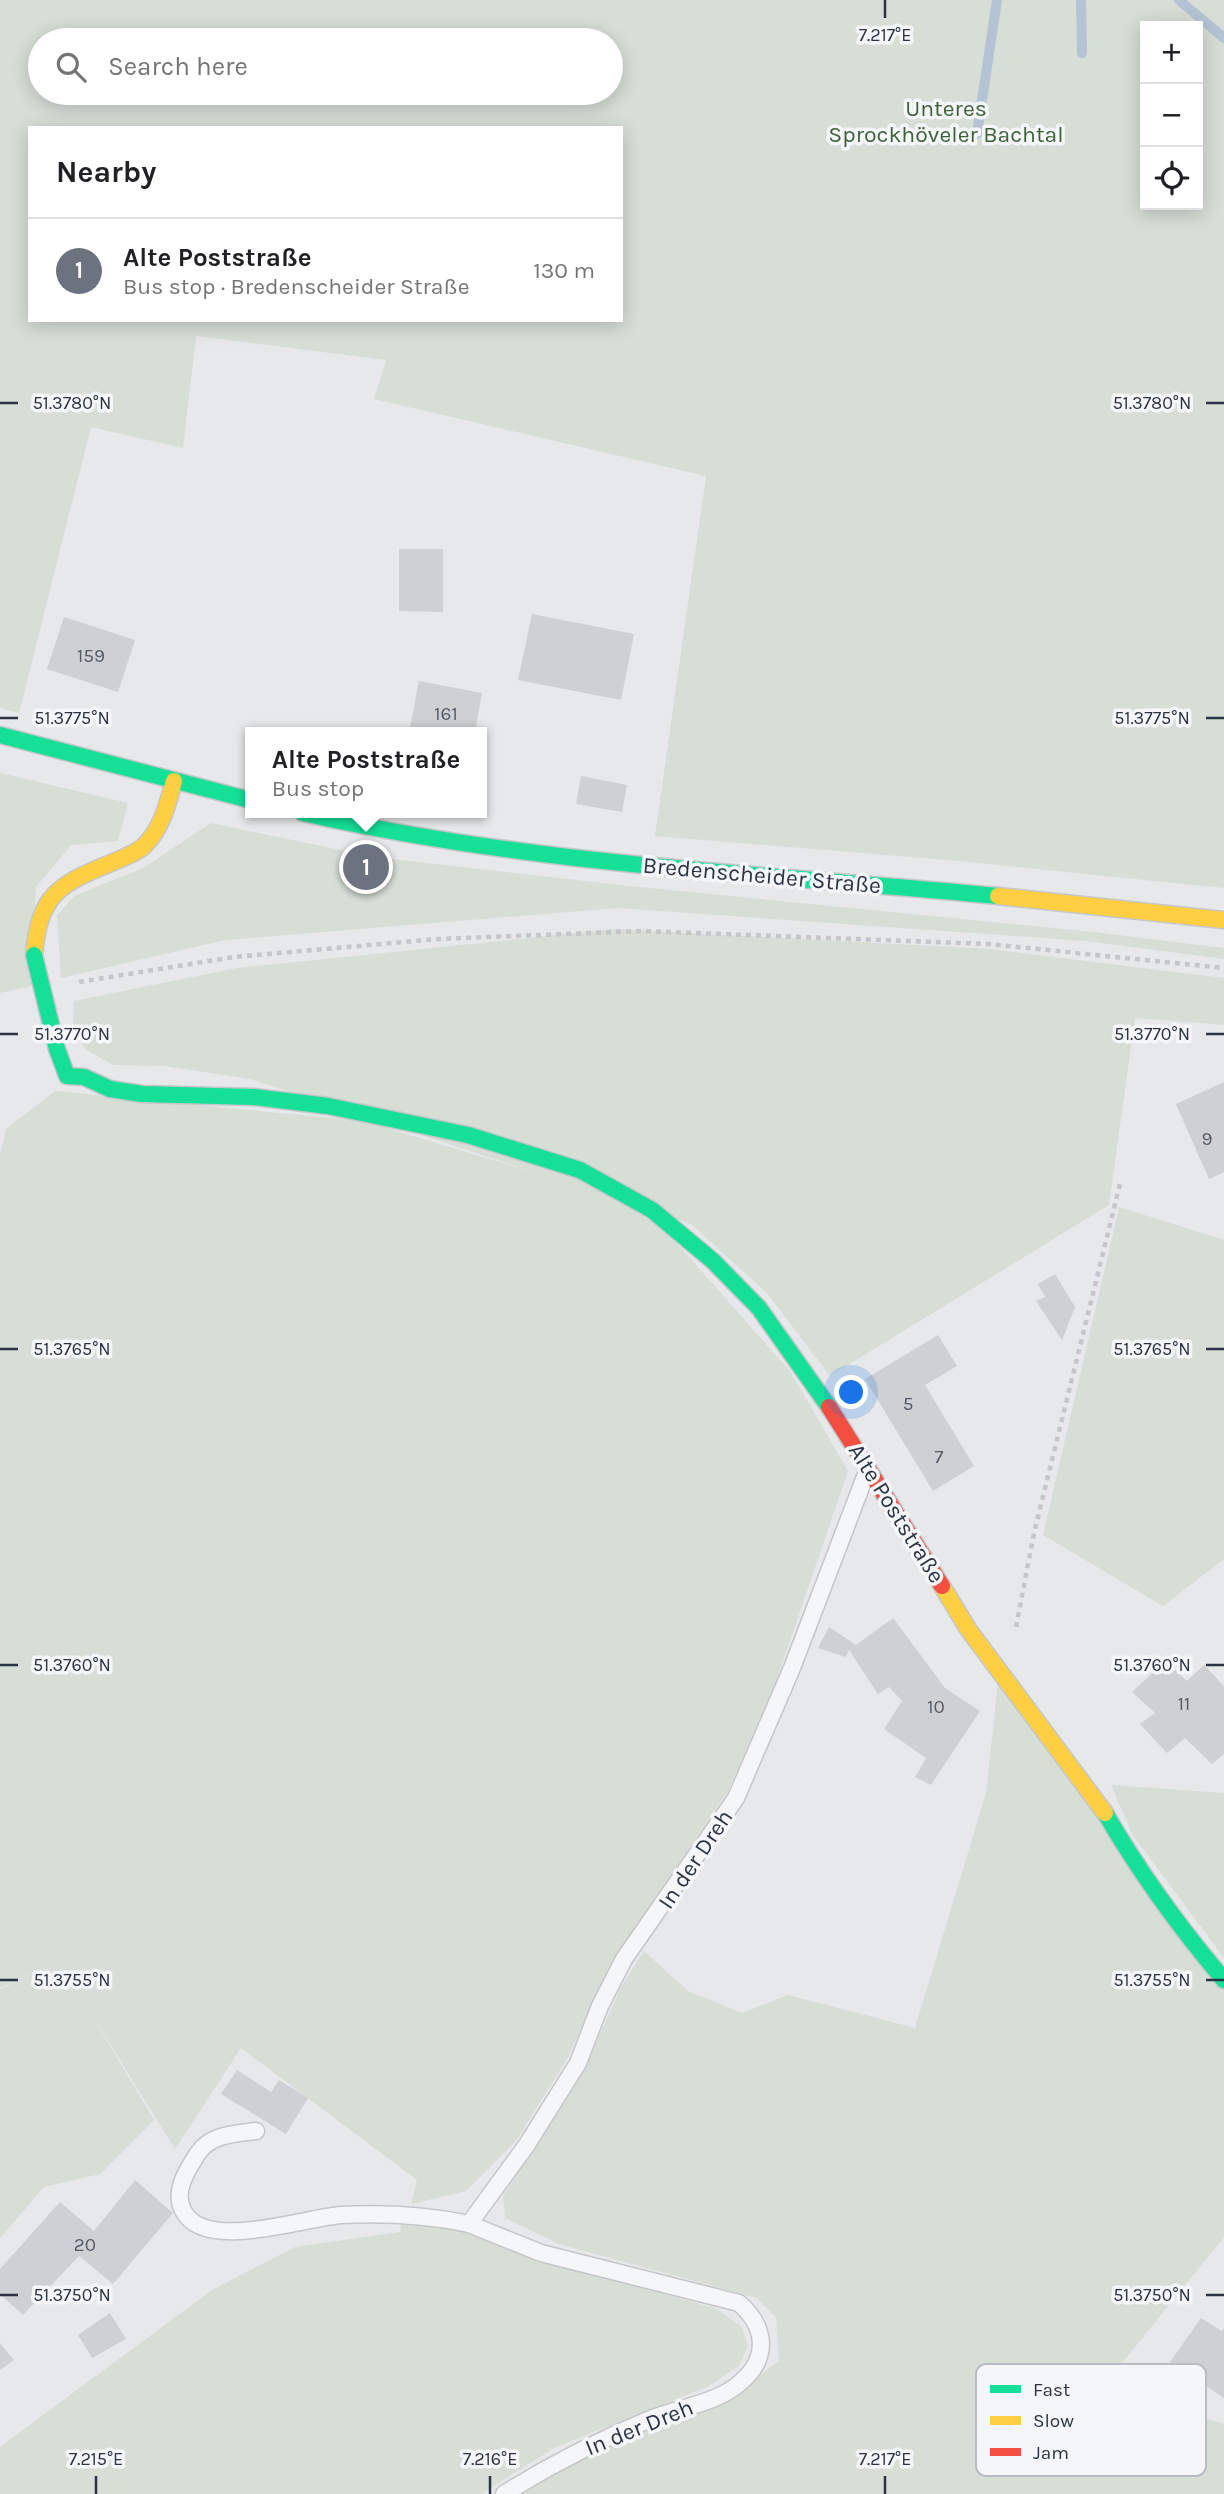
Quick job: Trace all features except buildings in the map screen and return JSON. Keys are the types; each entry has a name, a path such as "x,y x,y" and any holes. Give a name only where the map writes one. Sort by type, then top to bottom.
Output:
{"street":[{"path":"0,735 245,799"},
{"name":"Alte Poststraße","path":"174,781 167,806 145,846 72,880 44,903 37,918 34,956 57,1049 67,1076 95,1080 110,1089 169,1096 288,1100 468,1135 580,1170 652,1210 741,1287 778,1334 869,1466 968,1629 1097,1799 1135,1864 1177,1924 1224,1980"},
{"name":"Bredenscheider Straße","path":"323,818 372,830 447,841 645,864 1224,920"}],"lane":[{"name":"In der Dreh","path":"469,2224 526,2146 578,2063 600,2006 624,1959 736,1798 792,1668 869,1466"},
{"name":"In der Dreh","path":"256,2131 224,2135 201,2148 188,2170 180,2201 186,2216 198,2227 221,2232 241,2231 342,2215 414,2215 469,2224 541,2253 739,2304 754,2316 760,2330 756,2366 741,2382 719,2396 650,2419 556,2461 504,2494"}],"path":[{"path":"65,985 234,957 438,939 642,931 988,943 1224,968"},
{"path":"1003,1675 1011,1653 1034,1533 1120,1184"}],"green space":[{"name":"Unteres Sprockhöveler Bachtal","path":"0,0 1224,0 1224,888 958,861 655,836 706,476 374,399 386,360 196,336 183,448 91,427 19,713 0,708"},
{"path":"0,773 128,803 118,841 71,845 36,887 31,986 0,993"},
{"path":"211,823 374,857 629,886 1094,932 1224,948 1224,959 1086,941 617,908 225,940 61,978 57,916 74,896 143,868"},
{"path":"616,929 990,949 1224,978 1224,1025 1135,1018 1109,1205 830,1376 767,1293 691,1224 251,1079 164,1066 113,1065 85,1049 73,1024 74,1001 237,968"},
{"path":"55,1091 363,1121 610,1195 666,1231 790,1371 848,1471 774,1688 728,1791 615,1957 567,2059 516,2141 466,2191 411,2204 417,2180 241,2048 175,2149 87,2007 154,2120 100,2174 44,2187 0,2238 0,1989 59,1962 0,1988 0,1155 6,1129"},
{"path":"1119,1207 1224,1240 1224,1559 1163,1606 1043,1535"},
{"path":"998,1683 1224,1986 1224,2237 1121,2364 976,2364 976,2476 1206,2476 1206,2419 1224,2424 1224,2494 520,2494 584,2458 649,2429 721,2404 779,2361 776,2317 757,2298 559,2244 505,2218 503,2196 583,2071 621,1987 644,1951 688,1991 742,2013 788,1995 915,2028 986,1793"},
{"path":"1111,1785 1224,1793 1224,1958 1132,1834"},
{"path":"402,2219 464,2231 550,2262 717,2309 742,2327 748,2346 740,2365 709,2386 556,2447 481,2494 0,2494 0,2447 212,2290 295,2247 400,2232"}],"waterway":[{"path":"977,134 997,0"},
{"path":"1081,0 1082,53"},
{"path":"1179,0 1224,38"}],"traffic: fast":[{"path":"0,735 245,799"},
{"path":"327,818 475,845 562,856 998,896"},
{"path":"34,955 57,1049"},
{"path":"57,1049 67,1076 84,1077 110,1089 142,1094 254,1097 328,1106 468,1135 580,1170 652,1210 713,1261 759,1308 829,1407"},
{"path":"1105,1813 1161,1899 1224,1980"}],"traffic: slow":[{"path":"34,955 41,918 55,894 78,878 129,856 145,845 160,823 174,781"},
{"path":"998,896 1224,920"},
{"path":"942,1586 968,1629 1105,1813"}],"traffic: jam":[{"path":"829,1407 942,1586"}],"place":[{"name":"Alte Poststraße","path":"366,867"}]}
